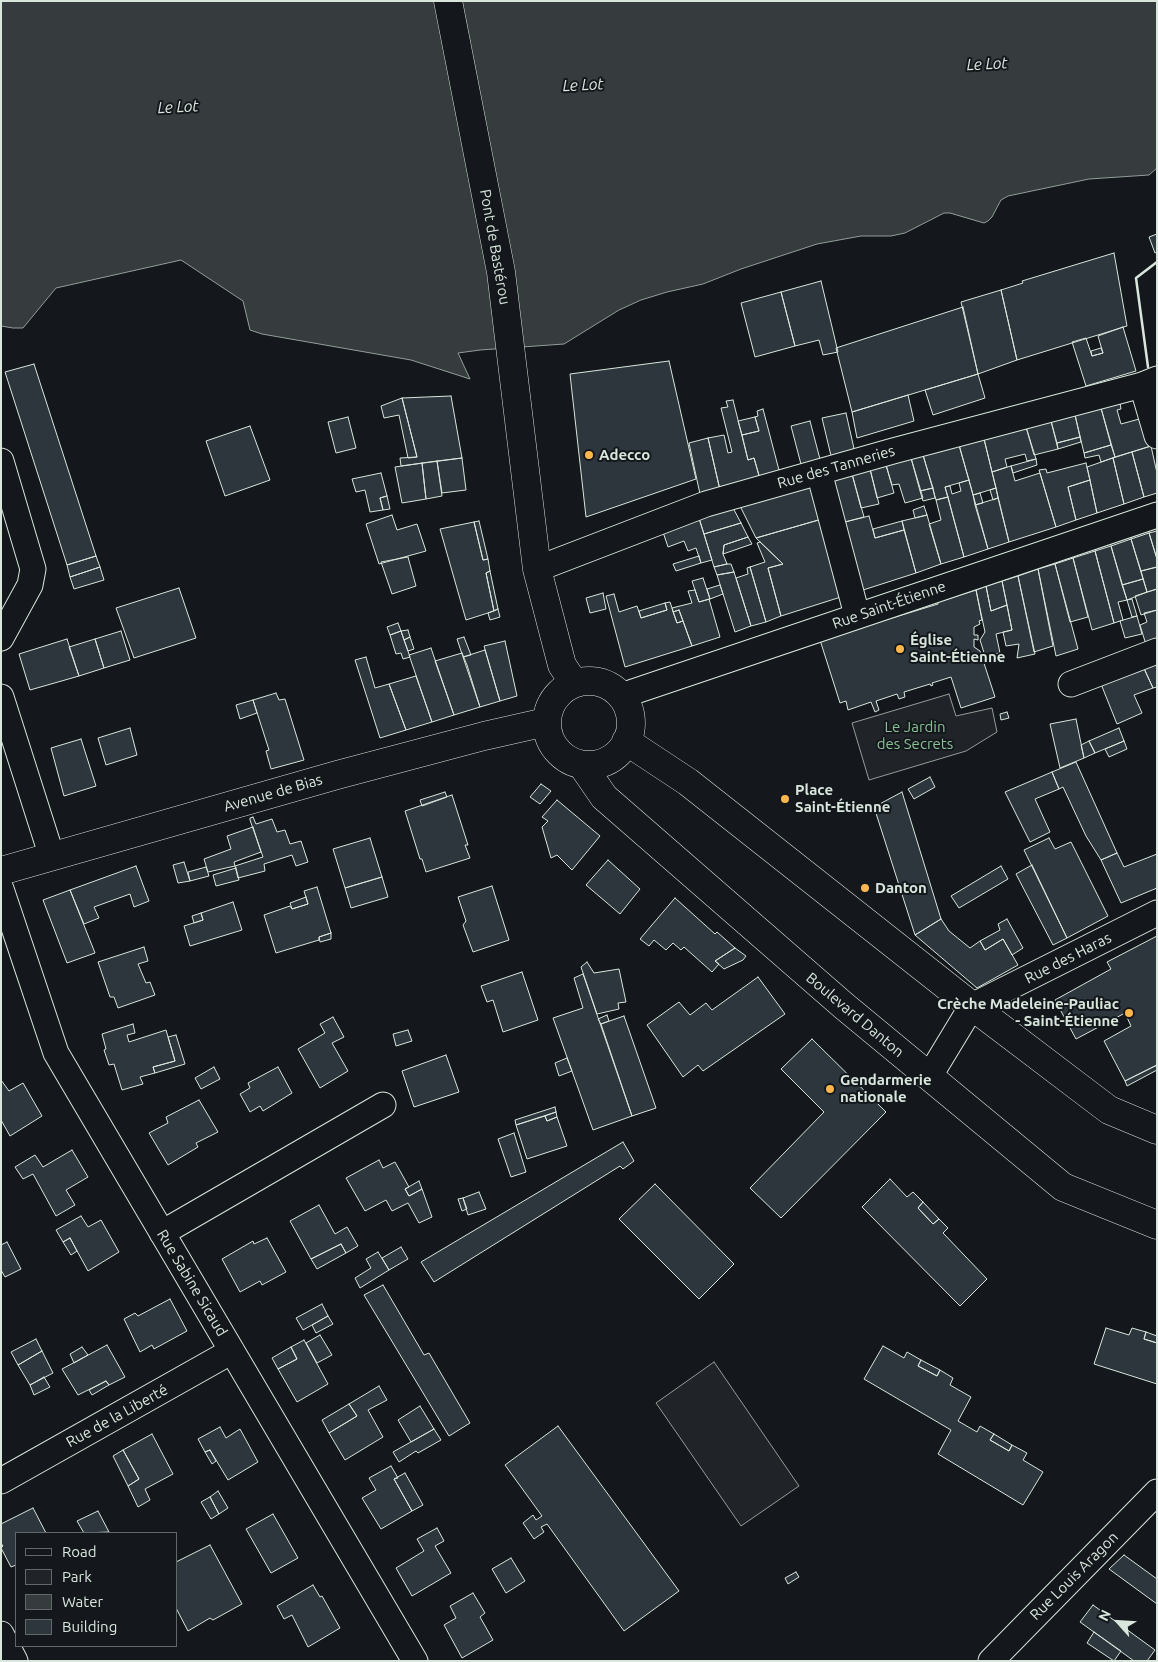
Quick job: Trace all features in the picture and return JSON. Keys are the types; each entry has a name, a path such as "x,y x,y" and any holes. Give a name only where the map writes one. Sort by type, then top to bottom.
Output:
{"main road":[{"name":"Pont de Bastérou","path":"448,1 501,272 537,569 562,665 574,683"},
{"path":"586,680 600,682 612,687 621,696 627,706 630,730 619,752 608,760 582,765 570,761 556,750 548,734 546,722 548,709 554,698 563,689 574,683 586,680"},
{"name":"Avenue de Bias","path":"1,871 346,772 546,722"},
{"path":"626,741 688,782 972,1006 1109,1110 1157,1130"},
{"name":"Boulevard Danton","path":"582,765 604,797 844,1006 1063,1187 1157,1226"}],"street":[{"path":"1150,382 1157,436"},
{"name":"Rue des Tanneries","path":"537,569 706,504 1150,382"},
{"path":"1,461 33,569 30,585 1,638"},
{"path":"819,472 857,615"},
{"name":"Rue Saint-Étienne","path":"621,696 1157,515"},
{"path":"1071,684 1157,651"},
{"path":"1,697 52,857"},
{"name":"Rue Sabine Sicaud","path":"1,889 56,1053 415,1661"},
{"name":"Rue des Haras","path":"972,1006 1157,913"},
{"path":"929,1077 972,1006"},
{"path":"162,1233 383,1105"},
{"name":"Rue de la Liberté","path":"1,1481 232,1351"},
{"name":"Rue Louis Aragon","path":"991,1661 1157,1492"},
{"path":"1,1634 15,1661"}],"green space":[{"name":"Le Jardin des Secrets","path":"949,694 956,716 992,708 997,732 966,751 869,780 852,723"},
{"path":"714,1362 799,1486 741,1526 656,1403"}],"water":[{"name":"Le Lot","path":"1,1 1157,1 1157,168 1149,175 1089,179 1008,196 1001,200 992,217 984,223 944,213 905,233 891,236 861,236 817,244 741,269 703,284 641,300 619,310 564,344 458,353 470,379 411,360 262,334 250,330 243,301 181,260 56,288 23,328 13,328 1,326"}],"building":[{"path":"1157,234 1157,252 1155,253 1149,237"},
{"path":"1114,253 1127,326 1017,360 1001,290 1023,283 1022,281"},
{"path":"821,281 838,352 823,355 819,340 795,346 781,292"},
{"path":"1001,290 1017,360 978,374 961,302"},
{"path":"781,292 795,346 755,357 741,303"},
{"path":"963,307 978,374 852,412 836,348"},
{"path":"1123,327 1136,371 1086,386 1072,342 1086,338 1092,356 1103,353 1098,336"},
{"path":"1101,348 1103,353 1092,356 1091,351"},
{"path":"669,361 696,479 586,517 570,374"},
{"path":"34,364 96,556 67,565 5,372"},
{"path":"978,374 985,398 933,415 925,390"},
{"path":"908,395 914,421 857,438 852,412"},
{"path":"451,396 462,458 401,466 400,458 417,457 402,398"},
{"path":"402,398 417,457 408,458 399,415 384,418 381,406"},
{"path":"733,400 748,460 754,458 760,479 720,490 708,438 724,435 728,453 732,452 721,408 728,407 726,401"},
{"path":"1120,403 1121,409 1117,410 1121,424 1143,418 1151,446 1115,457 1101,408"},
{"path":"1101,408 1111,445 1084,453 1075,415"},
{"path":"763,409 780,474 760,479 754,458 748,460 742,435 759,431 755,417 758,416 757,411"},
{"path":"846,413 855,453 832,460 822,418"},
{"path":"1075,415 1080,437 1057,443 1051,421"},
{"path":"348,417 356,448 336,453 328,422"},
{"path":"755,417 759,431 742,435 738,421"},
{"path":"810,421 821,463 802,468 791,426"},
{"path":"1051,421 1058,449 1034,455 1026,427"},
{"path":"250,426 270,480 225,496 206,441"},
{"path":"1026,427 1036,459 1027,461 1025,454 1005,459 1007,467 992,472 984,439"},
{"path":"1080,437 1081,442 1058,449 1057,443"},
{"path":"708,438 720,490 700,494 689,443"},
{"path":"984,439 996,488 973,495 959,445"},
{"path":"959,445 969,480 945,487 948,497 936,500 923,455"},
{"path":"1111,445 1115,457 1101,462 1099,455 1085,458 1084,453"},
{"path":"1151,446 1157,473 1157,493 1144,497 1132,452"},
{"path":"1132,452 1144,497 1124,504 1113,458"},
{"path":"923,455 933,488 920,491 911,458"},
{"path":"462,458 466,490 442,493 437,461"},
{"path":"911,458 923,498 905,503 899,484 892,485 886,465"},
{"path":"1113,458 1124,504 1097,513 1087,467"},
{"path":"1036,459 1037,465 1013,473 1011,466"},
{"path":"437,461 442,496 426,499 422,463"},
{"path":"422,463 426,499 402,503 395,467"},
{"path":"1086,463 1090,480 1068,487 1076,520 1056,527 1039,470 1046,469 1047,473"},
{"path":"886,465 894,493 877,498 870,469"},
{"path":"1011,466 1015,481 1040,473 1056,527 1009,542 992,472"},
{"path":"870,469 879,504 861,508 852,474"},
{"path":"381,473 387,496 380,498 383,510 370,512 365,490 356,492 352,479"},
{"path":"852,474 864,517 841,523 828,480"},
{"path":"969,480 988,549 964,557 945,487 950,486 952,494 961,491 959,483"},
{"path":"1090,480 1097,513 1076,520 1068,487"},
{"path":"813,484 822,519 756,538 739,504"},
{"path":"933,488 935,498 923,501 920,491"},
{"path":"996,488 998,498 993,500 990,490"},
{"path":"980,493 983,503 975,505 973,495"},
{"path":"387,496 390,509 383,510 380,498"},
{"path":"948,497 964,557 941,564 929,524 941,520 936,500"},
{"path":"998,498 1009,542 988,549 975,505"},
{"path":"732,506 741,523 704,534 698,515"},
{"path":"924,506 927,515 915,518 913,510"},
{"path":"392,515 397,530 417,524 426,551 379,564 366,524"},
{"path":"698,515 712,560 701,563 696,548 688,551 684,541 668,547 662,529"},
{"path":"927,515 941,564 916,573 902,521"},
{"path":"869,516 875,538 904,530 916,573 860,591 841,523"},
{"path":"822,519 844,596 781,616 768,568 783,564 756,538"},
{"path":"479,521 488,559 483,560 474,522"},
{"path":"902,521 904,530 875,538 873,529"},
{"path":"474,522 483,560 488,559 490,571 486,573 494,611 466,620 440,529"},
{"path":"741,523 748,537 724,545 723,554 727,564 714,567 704,534"},
{"path":"1157,531 1157,559 1149,533"},
{"path":"1149,533 1157,559 1157,567 1141,571 1131,539"},
{"path":"748,537 752,544 723,554 724,545"},
{"path":"1131,539 1143,579 1122,585 1111,546"},
{"path":"760,542 783,564 768,568 781,616 766,622 750,567 765,562 757,543"},
{"path":"1111,546 1127,600 1118,602 1123,620 1114,623 1095,551"},
{"path":"1095,551 1114,623 1092,630 1073,558"},
{"path":"96,556 100,567 70,577 67,565"},
{"path":"699,556 701,563 676,571 673,564"},
{"path":"408,557 416,586 392,594 381,562"},
{"path":"1073,558 1088,617 1070,622 1055,564"},
{"path":"731,564 734,572 717,575 714,567"},
{"path":"1055,564 1078,649 1056,656 1038,569"},
{"path":"100,567 104,580 74,589 70,577"},
{"path":"750,567 766,622 751,626 736,578 748,574 747,568"},
{"path":"1157,567 1157,589 1147,592 1141,571"},
{"path":"1038,569 1053,646 1034,652 1018,576"},
{"path":"490,571 498,609 494,611 486,573"},
{"path":"734,572 751,626 735,632 717,575"},
{"path":"1018,576 1035,654 1017,658 1019,644 1006,646 1003,632 1012,630 1002,581"},
{"path":"703,578 710,599 699,602 692,581"},
{"path":"1143,579 1147,592 1127,600 1122,585"},
{"path":"1002,581 1007,605 991,611 986,586"},
{"path":"720,585 723,594 710,599 707,589"},
{"path":"986,586 991,611 1007,605 1012,630 996,634 1000,653 985,656 980,640 985,632 976,590"},
{"path":"179,588 196,638 134,658 116,608"},
{"path":"1157,589 1157,610 1141,615 1135,596"},
{"path":"695,590 699,602 709,599 720,637 692,646 679,610 673,612 672,608 692,603 688,591"},
{"name":"Église Saint-Étienne","path":"976,590 982,620 979,621 980,624 974,627 974,635 978,635 978,640 974,639 974,647 980,651 995,697 961,708 951,677 932,683 933,685 931,686 930,684 904,692 905,697 899,699 897,694 876,701 879,710 875,712 871,702 848,710 846,701 840,703 820,640 938,604 938,602"},
{"path":"603,593 606,609 590,613 586,598"},
{"path":"614,594 619,612 637,606 641,618 667,610 665,603 670,602 677,623 683,621 692,646 625,667 606,596"},
{"path":"1132,599 1137,616 1132,617 1127,600"},
{"path":"665,603 667,610 641,618 639,611"},
{"path":"498,609 500,617 490,620 488,613"},
{"path":"679,610 683,621 677,623 673,612"},
{"path":"1157,610 1157,644 1147,648 1140,625 1147,622 1144,613"},
{"path":"1137,616 1142,634 1125,638 1120,621"},
{"path":"398,623 401,631 390,635 387,627"},
{"path":"408,630 410,637 404,640 401,631"},
{"path":"121,631 130,660 104,668 95,639"},
{"path":"401,631 410,657 403,659 401,653 396,654 390,635"},
{"path":"410,637 414,649 408,651 404,640"},
{"path":"464,637 471,655 463,657 457,639"},
{"path":"67,639 79,676 30,690 19,654"},
{"path":"95,639 104,668 79,676 69,647"},
{"path":"505,641 517,696 500,701 484,646"},
{"path":"431,648 454,715 432,722 409,655"},
{"path":"485,650 500,701 480,707 463,657"},
{"path":"462,653 480,707 454,715 435,661"},
{"path":"1157,656 1157,687 1153,688 1141,662"},
{"path":"366,657 375,688 389,684 406,730 380,738 355,660"},
{"path":"1141,662 1153,688 1134,695 1142,713 1117,724 1099,679"},
{"path":"416,676 432,722 406,730 389,684"},
{"path":"276,693 279,700 285,699 304,760 271,769 266,751 269,750 253,700"},
{"path":"253,700 257,713 240,719 236,705"},
{"path":"1007,712 1009,718 1001,720 1000,714"},
{"path":"1076,719 1084,758 1060,768 1050,724"},
{"path":"130,728 137,755 106,765 98,738"},
{"path":"1119,728 1124,741 1095,753 1089,741"},
{"path":"81,739 96,786 64,796 51,748"},
{"path":"1089,741 1095,753 1084,758 1081,745"},
{"path":"1124,741 1127,749 1109,757 1105,749"},
{"path":"1076,762 1117,853 1101,860 1086,836 1063,787 1059,789 1052,772"},
{"path":"1052,772 1059,789 1035,799 1050,832 1030,842 1005,792"},
{"path":"930,777 935,787 914,799 908,789"},
{"path":"541,784 551,791 540,804 530,797"},
{"path":"445,792 447,797 422,806 420,800"},
{"path":"902,792 941,919 915,935 874,807"},
{"path":"452,795 468,845 465,845 470,858 426,872 405,811"},
{"path":"557,800 600,836 572,870 557,855 551,858 542,827 548,821 542,817"},
{"path":"253,817 256,824 272,819 277,832 285,830 290,844 301,841 308,862 296,866 292,855 264,864 265,871 238,878 235,866 263,857 250,820"},
{"path":"253,827 261,852 234,862 235,866 208,872 204,859 231,849 227,836"},
{"path":"370,838 382,877 345,888 333,849"},
{"path":"1049,838 1055,849 1071,842 1108,916 1067,938 1024,850"},
{"path":"1117,853 1124,867 1157,854 1157,888 1121,903 1101,860"},
{"path":"608,860 640,889 620,914 586,885"},
{"path":"184,862 190,881 178,883 173,865"},
{"path":"1032,865 1067,938 1053,945 1016,874"},
{"path":"136,866 149,901 134,907 130,894 94,907 99,918 84,924 70,890"},
{"path":"1001,866 1008,879 959,908 951,896"},
{"path":"206,867 209,876 190,881 188,872"},
{"path":"236,868 239,880 216,886 213,875"},
{"path":"382,877 388,897 351,908 345,888"},
{"path":"492,886 509,940 473,952 463,925 466,921 458,897"},
{"path":"317,887 331,933 319,937 319,940 276,953 264,915 290,906 292,909 308,904 304,891"},
{"path":"70,890 95,953 67,963 43,900"},
{"path":"306,897 308,904 292,909 290,903"},
{"path":"675,898 715,934 717,932 735,948 715,961 719,964 712,972 684,947 681,950 673,943 666,950 654,940 649,946 640,939"},
{"path":"233,902 242,930 190,946 184,926 203,920 201,913"},
{"path":"201,913 203,920 194,923 192,916"},
{"path":"941,919 949,931 970,948 980,941 985,950 1003,939 1018,965 977,988 915,935"},
{"path":"1007,919 1023,948 1012,955 1003,939 985,950 980,941 1000,930 998,924"},
{"path":"331,933 331,939 320,942 319,937"},
{"path":"1157,936 1157,1065 1125,1081 1104,1041 1131,1026 1125,1013 1076,1039 1055,1000 1111,969 1107,962"},
{"path":"144,947 148,961 138,964 146,983 150,982 155,995 118,1008 114,997 110,997 98,962"},
{"path":"735,948 746,956 743,960 724,969 715,961"},
{"path":"587,962 594,973 619,969 626,1002 618,1003 619,1009 597,1014 581,967"},
{"path":"522,972 538,1020 503,1032 493,1000 487,1002 481,986"},
{"path":"583,974 632,1116 593,1130 553,1018 583,1008 574,978"},
{"path":"758,977 785,1014 703,1071 698,1065 683,1077 647,1025 679,1002 690,1015 706,1003 712,1010"},
{"path":"607,1015 609,1021 601,1024 598,1019"},
{"path":"624,1016 656,1108 632,1116 601,1024"},
{"path":"333,1017 344,1037 332,1043 348,1071 320,1088 298,1049 325,1033 320,1024"},
{"path":"133,1024 135,1033 127,1035 129,1042 166,1030 175,1061 153,1067 155,1073 140,1077 143,1084 122,1090 114,1064 109,1065 104,1050 106,1049 102,1034"},
{"path":"408,1030 412,1041 396,1046 393,1034"},
{"path":"176,1035 185,1064 155,1073 153,1067 175,1061 168,1037"},
{"path":"812,1039 886,1112 781,1218 750,1188 824,1112 781,1069"},
{"path":"446,1055 459,1092 414,1107 402,1071"},
{"path":"567,1058 572,1071 559,1076 555,1063"},
{"path":"1157,1065 1157,1070 1127,1086 1125,1081"},
{"path":"214,1067 220,1079 201,1089 195,1078"},
{"path":"278,1067 292,1093 263,1111 260,1106 250,1112 240,1094 250,1088 248,1083"},
{"path":"1,1080 9,1091 23,1083 42,1116 10,1136 1,1120"},
{"path":"199,1100 218,1132 196,1143 198,1147 168,1165 149,1133 168,1123 166,1117"},
{"path":"555,1107 556,1112 516,1125 515,1120"},
{"path":"556,1112 557,1117 547,1121 545,1116"},
{"path":"545,1116 547,1121 557,1117 567,1146 527,1159 516,1125"},
{"path":"514,1133 526,1172 511,1177 498,1139"},
{"path":"623,1142 634,1161 623,1169 620,1166 434,1282 421,1262"},
{"path":"72,1150 88,1177 66,1190 75,1205 56,1216 33,1174 23,1179 15,1167 35,1155 43,1167"},
{"path":"379,1160 383,1168 395,1162 409,1187 405,1189 409,1196 422,1189 432,1217 419,1223 408,1203 392,1211 386,1200 365,1211 346,1178"},
{"path":"890,1179 907,1197 913,1192 923,1202 918,1208 933,1224 939,1219 948,1228 943,1233 987,1279 960,1306 862,1207"},
{"path":"419,1181 422,1189 409,1196 405,1189"},
{"path":"655,1184 734,1264 699,1299 619,1219"},
{"path":"479,1192 486,1209 468,1215 463,1198"},
{"path":"463,1198 467,1209 462,1211 458,1199"},
{"path":"923,1202 939,1219 933,1224 918,1208"},
{"path":"319,1205 335,1234 347,1227 358,1246 346,1253 341,1244 311,1259 290,1221"},
{"path":"81,1216 88,1227 101,1220 119,1252 88,1271 70,1238 63,1242 56,1230"},
{"path":"70,1238 77,1251 71,1255 63,1242"},
{"path":"267,1238 286,1272 262,1285 260,1281 240,1292 222,1259 253,1241 254,1244"},
{"path":"7,1242 21,1269 5,1277 1,1270 1,1245"},
{"path":"341,1244 346,1253 317,1269 311,1259"},
{"path":"401,1247 408,1259 389,1270 382,1258"},
{"path":"378,1252 389,1270 360,1288 355,1278 371,1268 366,1259"},
{"path":"383,1285 424,1355 429,1353 470,1423 449,1436 364,1295"},
{"path":"170,1299 187,1331 154,1349 152,1345 140,1352 124,1319 135,1313 138,1316"},
{"path":"322,1304 328,1316 303,1330 296,1318"},
{"path":"328,1316 333,1324 316,1333 312,1325"},
{"path":"1106,1328 1129,1335 1132,1328 1146,1332 1144,1339 1157,1343 1157,1384 1094,1364"},
{"path":"1146,1332 1157,1336 1157,1343 1144,1339"},
{"path":"320,1335 332,1355 317,1363 306,1343"},
{"path":"36,1339 42,1351 18,1365 11,1352"},
{"path":"304,1340 328,1384 297,1402 278,1369 297,1359 291,1347"},
{"path":"107,1345 125,1377 109,1385 106,1381 78,1395 62,1369"},
{"path":"883,1346 904,1358 907,1352 921,1360 918,1366 937,1376 940,1370 953,1378 950,1385 971,1397 958,1421 977,1432 980,1426 994,1434 990,1440 1009,1451 1012,1445 1027,1453 1023,1460 1043,1472 1023,1505 938,1454 951,1430 864,1379"},
{"path":"82,1347 88,1355 74,1363 70,1354"},
{"path":"291,1347 297,1359 278,1369 272,1358"},
{"path":"42,1351 53,1373 30,1385 18,1365"},
{"path":"921,1360 940,1370 937,1376 918,1366"},
{"path":"44,1377 50,1387 34,1395 30,1385"},
{"path":"106,1381 109,1385 92,1395 89,1390"},
{"path":"379,1386 387,1400 368,1410 383,1437 345,1460 329,1433 357,1416 349,1404"},
{"path":"349,1404 357,1416 329,1433 322,1420"},
{"path":"420,1406 434,1429 411,1442 398,1420"},
{"path":"558,1426 679,1591 624,1631 547,1524 541,1527 544,1532 534,1539 523,1523 533,1515 536,1520 542,1516 505,1465"},
{"path":"220,1427 226,1438 240,1429 258,1462 228,1480 210,1450 205,1452 198,1439"},
{"path":"434,1429 441,1440 418,1453 416,1451 399,1462 393,1452"},
{"path":"152,1434 173,1474 145,1489 150,1500 138,1507 128,1486 139,1479 123,1450"},
{"path":"994,1434 1012,1445 1009,1451 990,1440"},
{"path":"123,1450 139,1479 128,1486 113,1456"},
{"path":"210,1450 216,1461 212,1464 205,1452"},
{"path":"391,1466 398,1478 394,1479 412,1511 381,1529 362,1498 376,1490 369,1478"},
{"path":"405,1473 423,1505 412,1511 394,1479"},
{"path":"218,1491 228,1508 219,1514 210,1497"},
{"path":"210,1497 219,1514 211,1519 201,1502"},
{"path":"33,1508 45,1532 15,1532 15,1565 11,1567 1,1548 3,1546 1,1543 1,1524"},
{"path":"98,1511 109,1532 83,1532 77,1521"},
{"path":"273,1514 298,1558 271,1573 246,1529"},
{"path":"437,1528 444,1541 435,1546 451,1573 412,1596 396,1568 424,1551 417,1539"},
{"path":"210,1545 242,1604 213,1620 210,1618 188,1631 178,1612 178,1561"},
{"path":"1124,1555 1157,1579 1157,1604 1109,1569"},
{"path":"511,1558 525,1581 506,1593 492,1569"},
{"path":"796,1572 799,1577 788,1584 785,1578"},
{"path":"313,1585 320,1597 322,1596 340,1628 308,1647 292,1615 284,1619 277,1606"},
{"path":"473,1593 485,1613 480,1617 493,1640 462,1658 444,1625 456,1618 450,1606"},
{"path":"1093,1605 1155,1650 1147,1661 1134,1661 1080,1622"},
{"path":"1094,1632 1121,1651 1114,1661 1087,1643"}],"wall":[{"path":"1148,367 1136,278 1157,262"}],"place":[{"name":"Adecco","path":"589,455"},
{"name":"Église Saint-Étienne","path":"900,649"},
{"name":"Place Saint-Étienne","path":"785,799"},
{"name":"Danton","path":"865,888"},
{"name":"Crèche Madeleine-Pauliac - Saint-Étienne","path":"1129,1013"},
{"name":"Gendarmerie nationale","path":"830,1089"}]}
